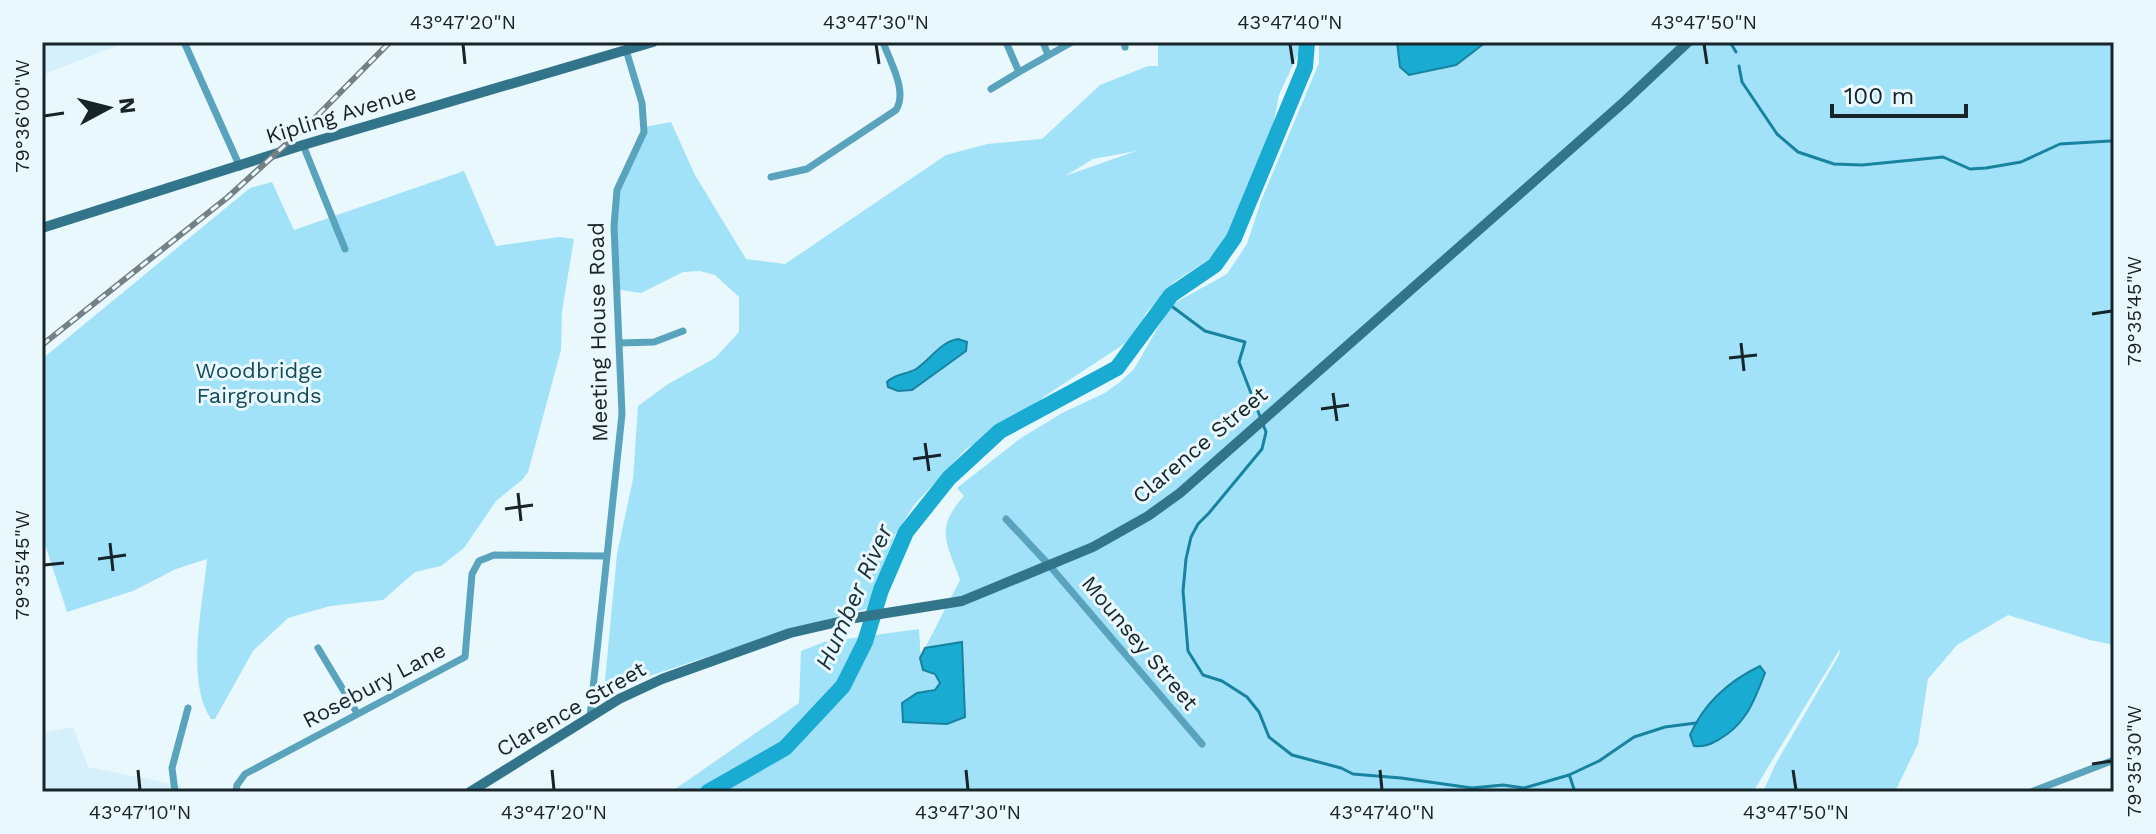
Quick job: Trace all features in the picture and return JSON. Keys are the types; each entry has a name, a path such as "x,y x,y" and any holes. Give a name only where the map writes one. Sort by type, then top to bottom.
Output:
{"street":[{"path":"184,42 240,167"},
{"name":"Kipling Avenue","path":"42,228 303,145 653,42"},
{"path":"771,177 807,169 896,110 901,102 900,89 883,42"},
{"path":"1006,42 1019,72"},
{"path":"1043,42 1048,55"},
{"path":"991,89 1072,42"},
{"name":"Clarence Street","path":"470,792 619,699 676,674 790,633 855,618 962,601 1093,547 1148,516 1180,493 1688,42"},
{"name":"Meeting House Road","path":"590,717 622,414 614,226 617,190 644,132 642,103 626,50"},
{"path":"303,145 345,249"},
{"path":"620,343 654,342 683,331"},
{"name":"Mounsey Street","path":"1006,519 1202,744"},
{"name":"Rosebury Lane","path":"236,792 245,774 465,657 472,574 479,561 494,555 606,556"},
{"path":"318,648 357,713"},
{"path":"175,792 172,768 188,708"},
{"path":"2031,792 2114,760"}],"shaded area":[{"path":"42,42 127,42 42,75"},
{"path":"1397,42 1486,42 1456,65 1409,75 1400,67"},
{"path":"958,339 967,342 966,351 912,390 898,391 888,387 890,379 916,369 941,347"},
{"path":"962,642 965,717 947,724 903,722 902,703 917,693 935,690 940,683 935,674 923,670 920,658 925,648"},
{"path":"1760,666 1765,673 1753,703 1742,720 1718,740 1694,746 1690,735 1710,703 1728,686"},
{"path":"73,727 88,767 182,786 178,792 42,792 42,733"}],"green space":[{"path":"1158,42 1299,42 1298,54 1279,95 1272,131 1224,249 1174,282 1146,313 1137,332 1124,344 1045,396 1025,414 966,449 914,505 895,535 866,609 791,629 604,691 617,554 633,479 638,406 668,384 715,358 739,332 739,297 715,275 700,271 683,272 641,293 614,289 615,198 644,127 671,122 695,175 746,259 785,264 946,155 987,144 1042,139 1100,85 1148,66 1158,66","holes":["1136,151 1065,176 1093,159"]},
{"path":"1319,42 2114,42 2114,645 2008,615 1957,645 1928,679 1918,744 1895,792 1763,792 1840,649 1753,792 671,792 799,703 801,651 824,642 919,629 921,661 940,682 924,720 962,642 925,648 960,580 946,536 949,518 964,496 957,488 1021,438 1120,382 1134,369 1171,305 1227,274 1247,244 1261,201 1319,63"},
{"name":"Woodbridge Fairgrounds","path":"464,171 496,246 559,237 574,239 562,311 561,350 528,472 496,501 464,548 441,566 415,572 383,600 330,606 288,618 253,651 215,719 211,719 203,703 197,664 207,559 176,569 133,591 67,612 42,535 42,359 250,188 272,182 294,230"}],"waterway":[{"name":"Humber River","path":"708,792 785,748 843,686 865,642 881,590 906,532 949,478 1000,431 1117,368 1171,295 1215,265 1234,238 1305,67 1307,42"},
{"path":"1730,42 1736,52"},
{"path":"1739,66 1742,82 1777,134 1798,152 1834,164 1862,165 1943,157 1970,169 1986,168 2021,162 2060,144 2110,141"},
{"path":"1166,302 1205,331 1245,342 1239,362 1266,432 1262,449 1198,524 1191,537 1186,559 1183,591 1188,651 1203,675 1222,681 1247,697 1259,712 1269,737 1292,755 1353,774 1472,788 1503,785 1524,788 1569,775 1599,761 1634,737 1665,727 1696,723"},
{"path":"1570,777 1575,792"}],"railway":[{"path":"42,345 228,197 316,117 390,42"}]}
